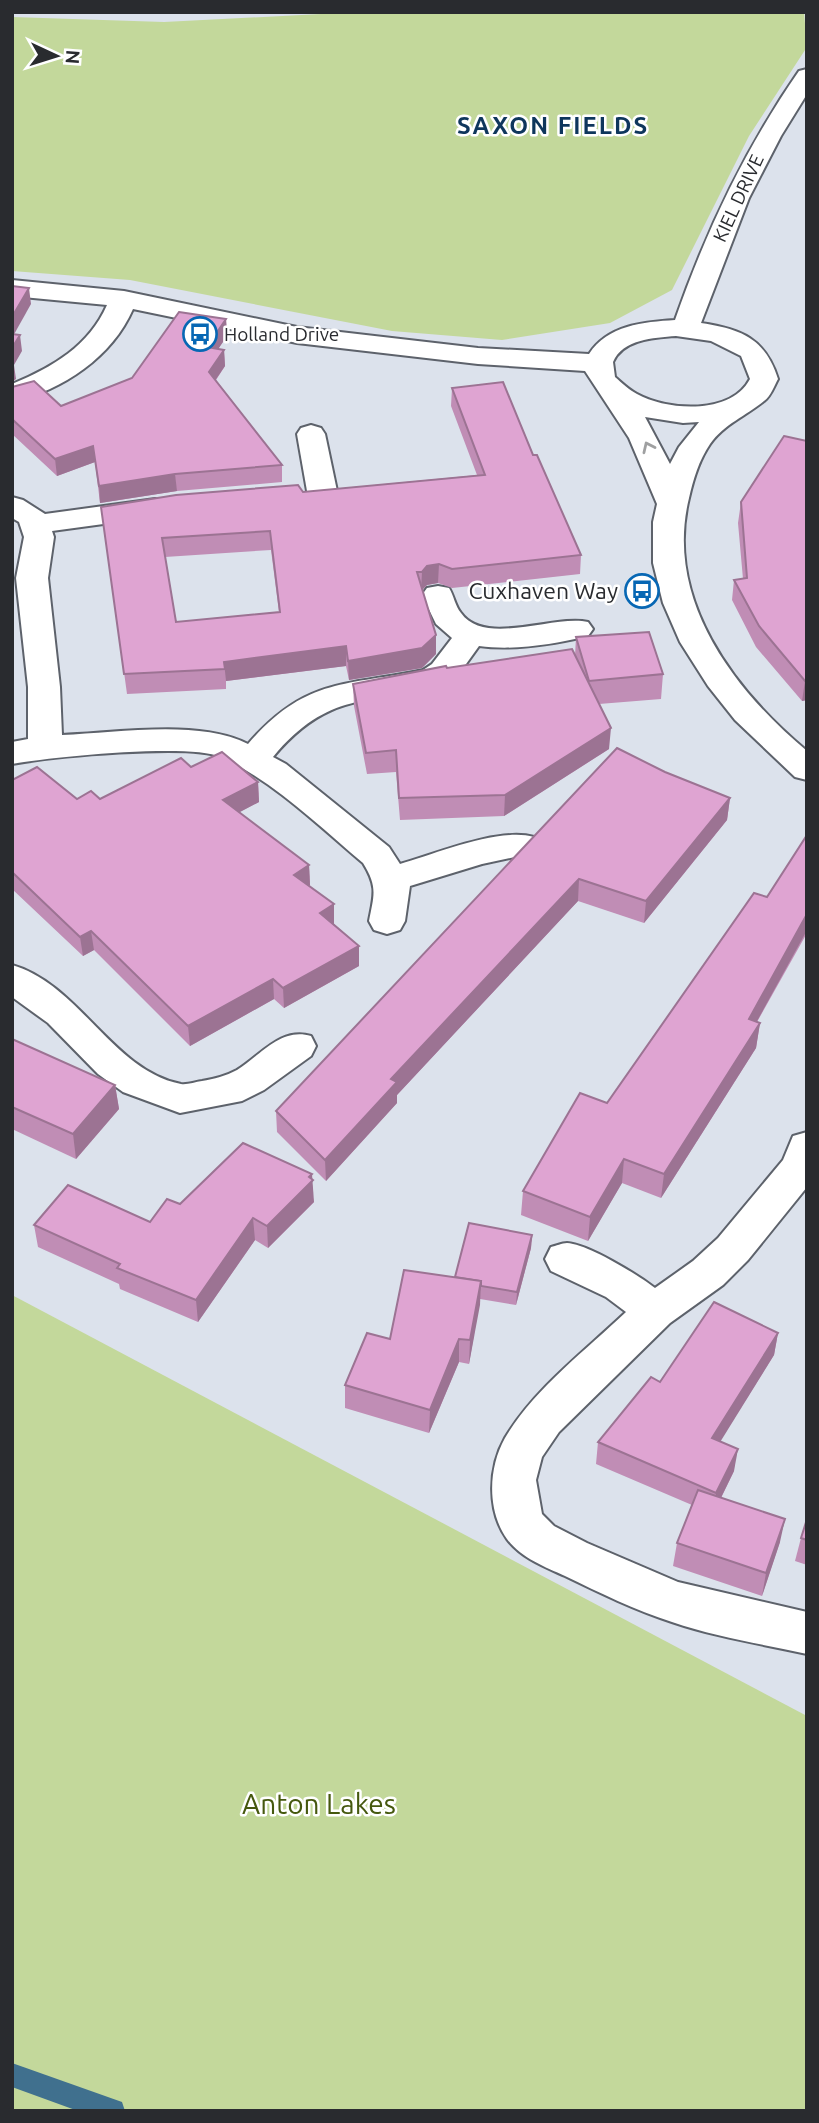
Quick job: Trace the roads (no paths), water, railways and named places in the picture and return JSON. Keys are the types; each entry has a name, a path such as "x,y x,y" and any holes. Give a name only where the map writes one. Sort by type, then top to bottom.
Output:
{"street":[{"name":"KIEL DRIVE","path":"686,328 729,210 776,121 807,76"},
{"path":"776,121 807,126"},
{"path":"12,288 124,299 297,335 478,356 598,363"},
{"path":"12,394 50,377 93,348 107,332 124,299"},
{"path":"670,501 661,488 657,469 634,420 599,376 598,363 610,346 629,335 648,330 686,328 723,335 755,354 763,366 764,382 754,396 701,433 670,501 667,543 672,579 695,641 733,698 785,753 807,769"},
{"path":"617,397 636,407 673,415 702,415 736,407"},
{"path":"311,435 322,491"},
{"path":"24,516 77,517 177,505"},
{"path":"24,516 39,537 32,578 23,597 44,687 29,750 191,741 232,749 253,759 274,772 376,855 390,879 392,902 387,921"},
{"path":"438,595 451,622 470,636 496,638 577,629"},
{"path":"253,759 284,723 326,699 433,678 444,671 470,636"},
{"path":"390,879 480,853 522,845"},
{"path":"12,978 61,1013 112,1064 138,1082 180,1099 228,1091 250,1080 297,1046"},
{"path":"805,1160 733,1249 708,1272 655,1311 543,1419 521,1451 514,1480 516,1505 523,1525 538,1540 674,1602 807,1633"},
{"path":"566,1259 621,1285 655,1311"}],"waterway":[{"path":"12,2075 113,2111"}],"place":[{"name":"Holland Drive","path":"200,334"},
{"name":"Cuxhaven Way","path":"642,591"}],"district":[{"name":"SAXON FIELDS","path":"553,126"}],"park label":[{"name":"Anton Lakes","path":"319,1804"}]}
